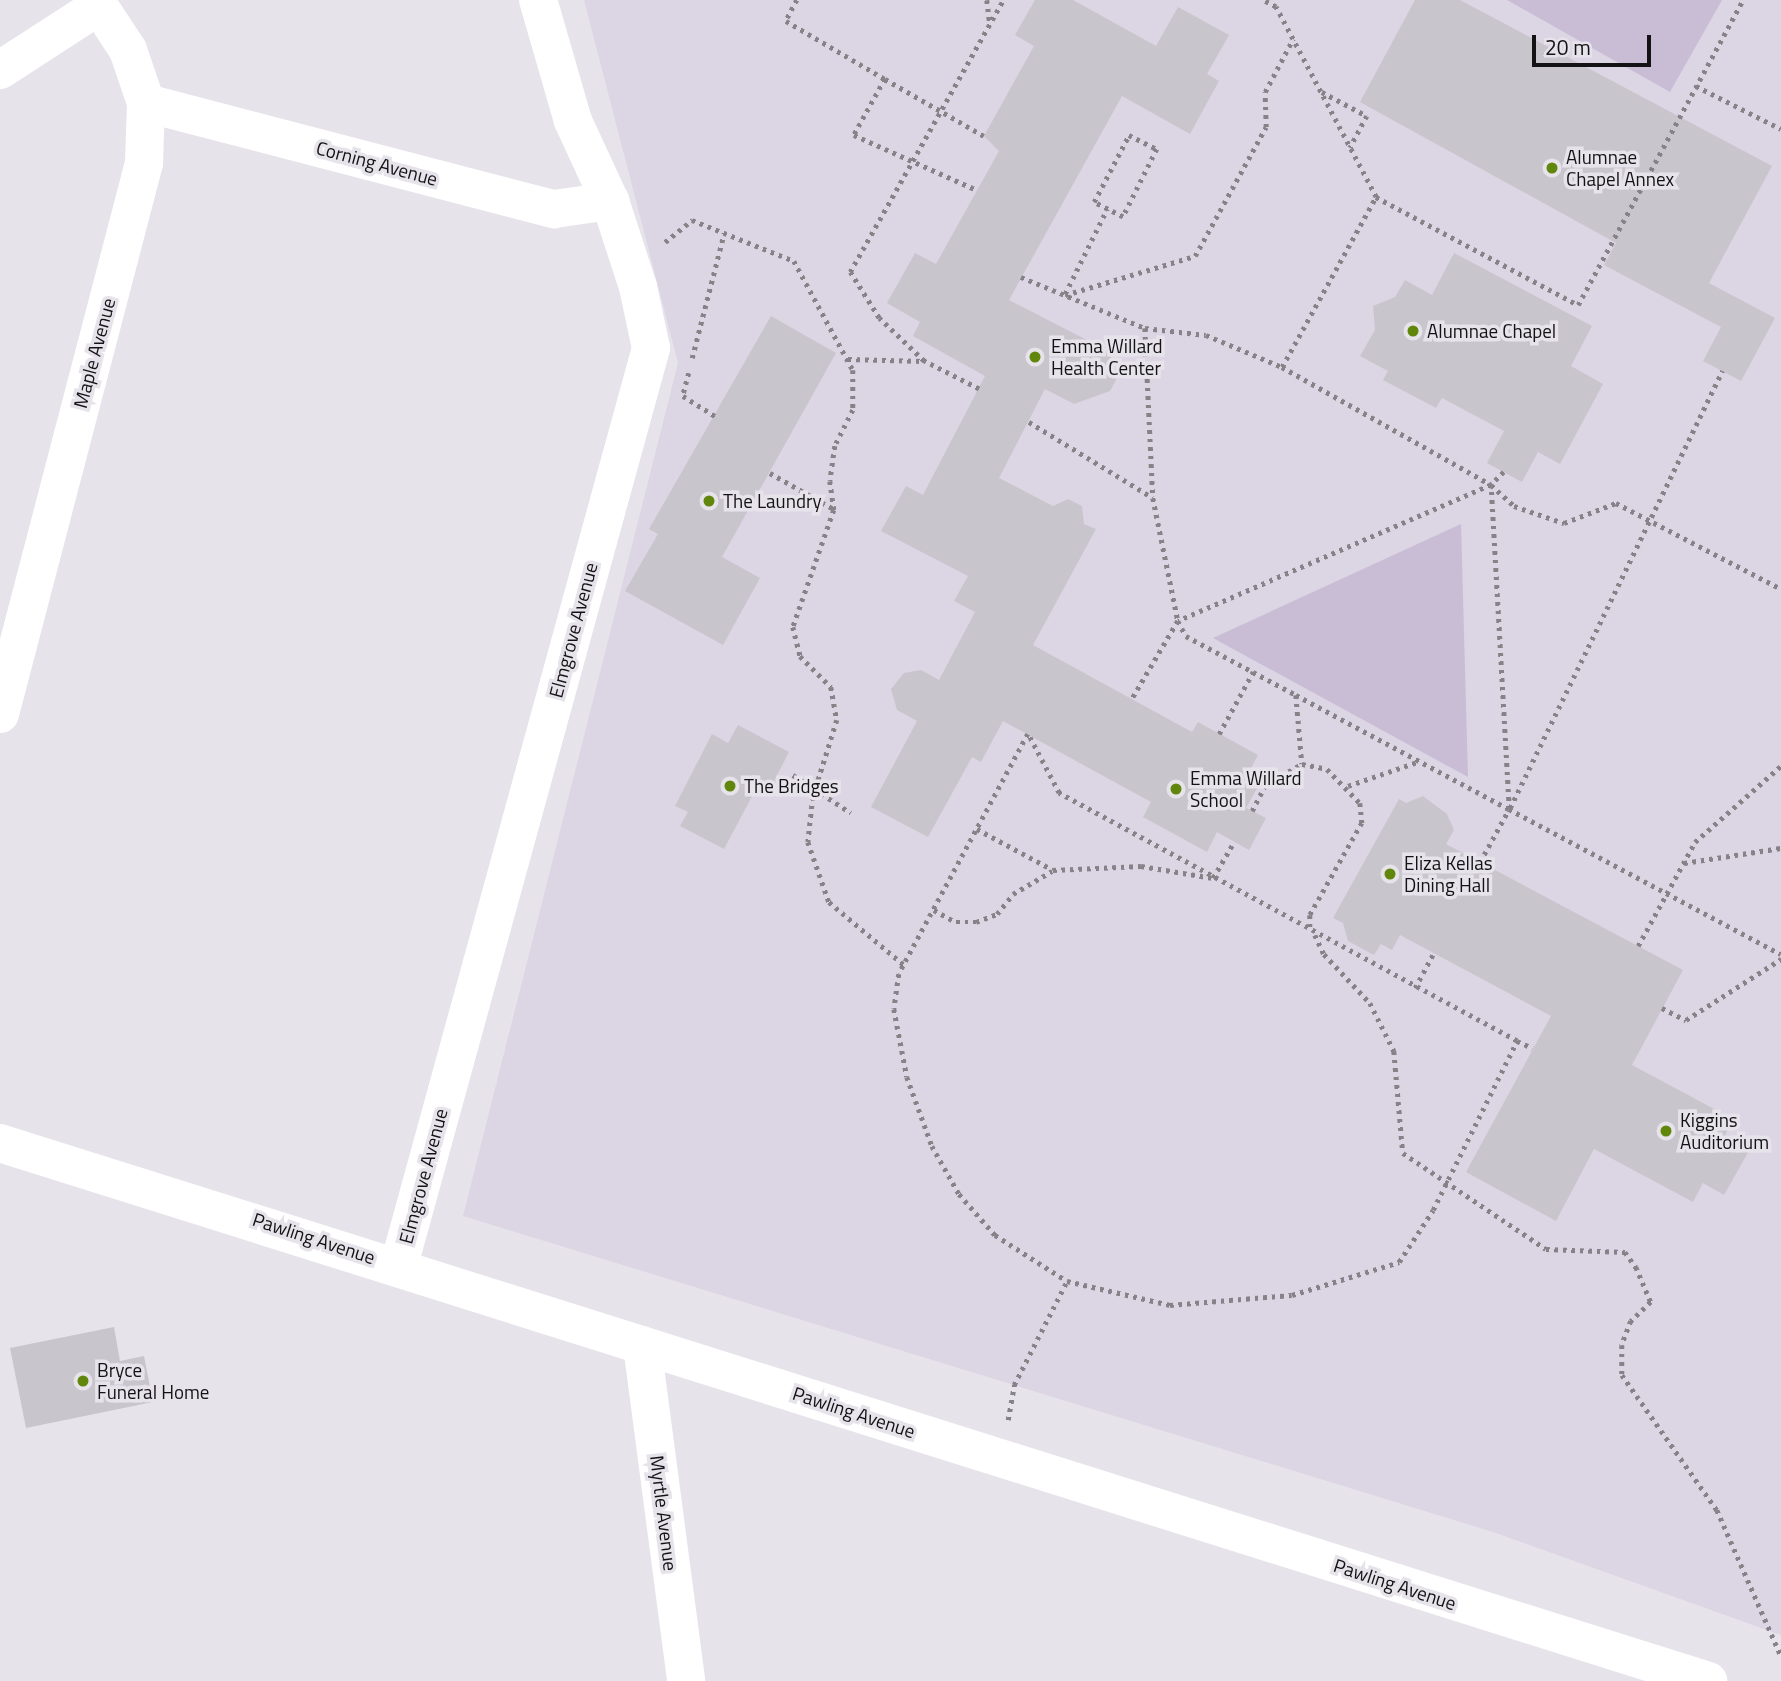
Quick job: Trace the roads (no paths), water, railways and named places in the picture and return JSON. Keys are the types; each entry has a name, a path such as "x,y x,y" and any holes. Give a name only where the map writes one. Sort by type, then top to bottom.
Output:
{"street":[{"name":"Elmgrove Avenue","path":"399,1265 650,348 630,262 610,201 573,121 538,0"},
{"path":"0,70 97,3"},
{"name":"Maple Avenue","path":"0,714 144,163 146,103 128,50 97,3"},
{"name":"Corning Avenue","path":"146,103 554,209 610,201"},
{"name":"Pawling Avenue","path":"0,1143 399,1265 642,1345 1709,1681"},
{"name":"Myrtle Avenue","path":"642,1345 686,1681"}],"place":[{"name":"Alumnae Chapel Annex","path":"1552,168"},
{"name":"Alumnae Chapel","path":"1413,331"},
{"name":"Emma Willard Health Center","path":"1035,357"},
{"name":"The Laundry","path":"709,501"},
{"name":"The Bridges","path":"730,786"},
{"name":"Emma Willard School","path":"1176,789"},
{"name":"Eliza Kellas Dining Hall","path":"1390,874"},
{"name":"Kiggins Auditorium","path":"1666,1131"},
{"name":"Bryce Funeral Home","path":"83,1381"}]}
